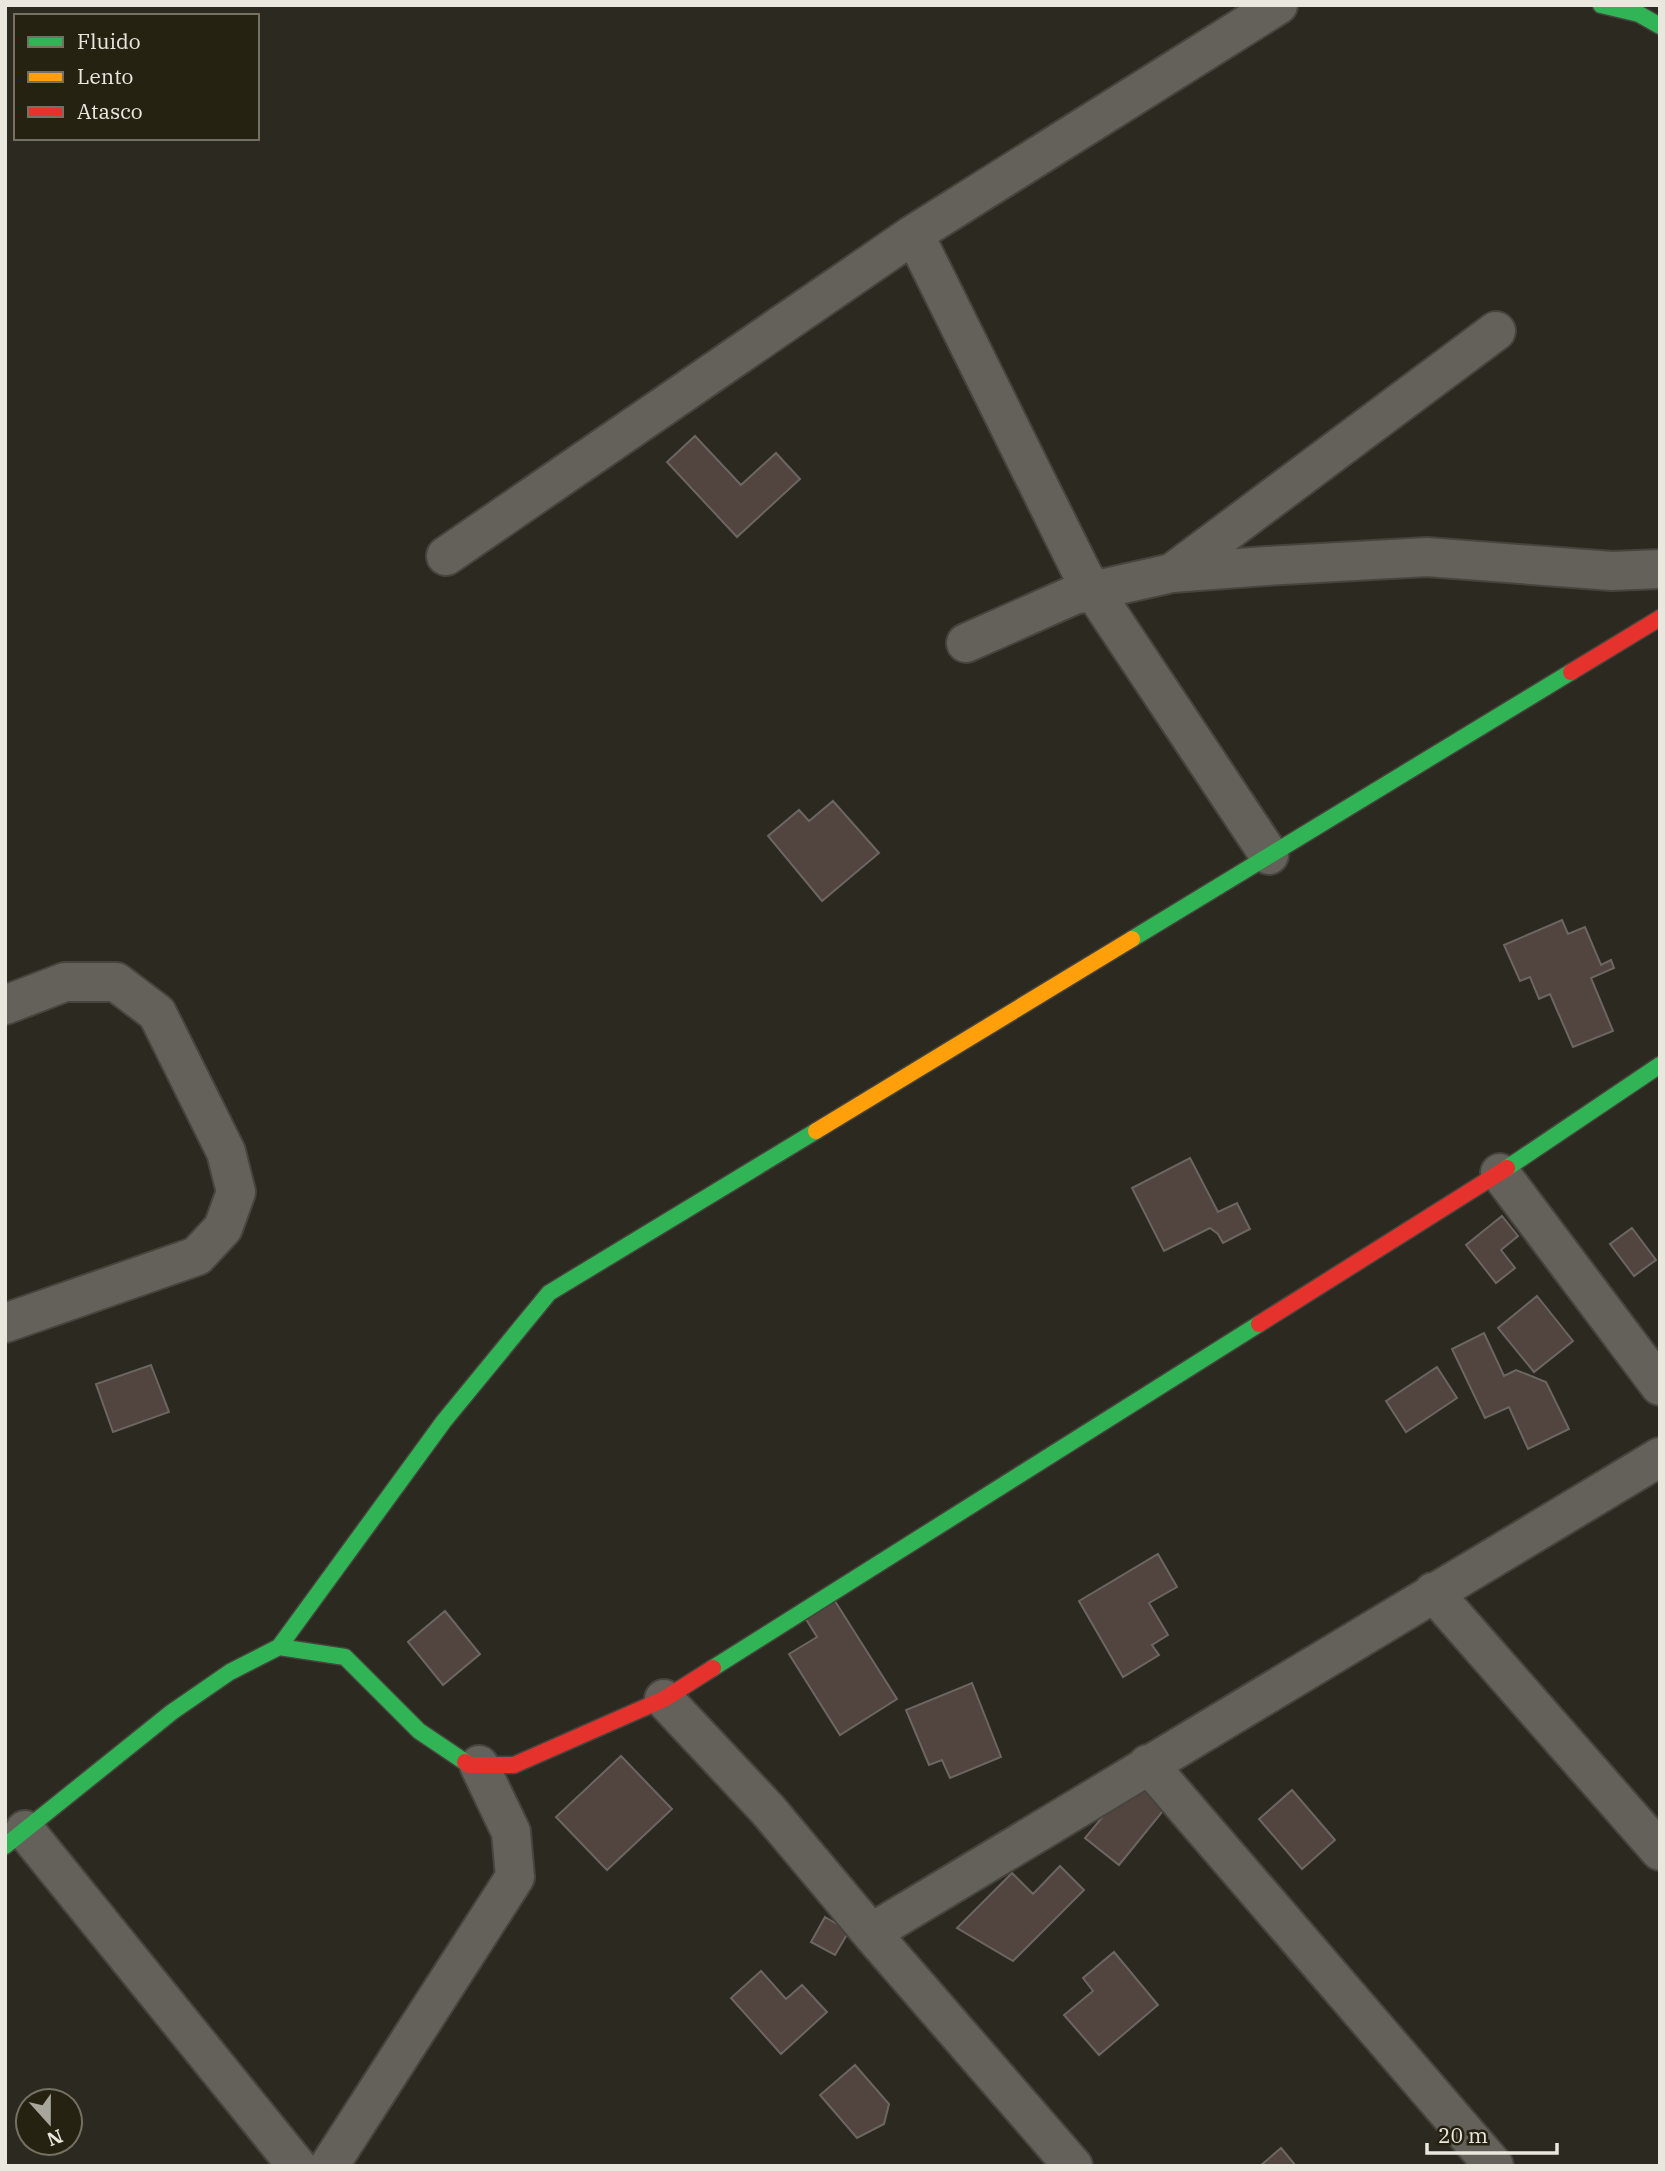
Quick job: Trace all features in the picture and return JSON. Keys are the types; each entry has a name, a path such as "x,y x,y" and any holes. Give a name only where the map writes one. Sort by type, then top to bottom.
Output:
{"street":[{"path":"446,556 914,234 1278,5"},
{"path":"1601,5 1639,14 1660,26"},
{"path":"914,234 1083,575 1269,855"},
{"path":"1172,573 1496,331"},
{"path":"966,643 1074,595 1172,573 1427,557 1612,571 1660,569"},
{"path":"297,2166 15,1838 172,1712 229,1672 279,1647 444,1421 549,1293 1660,618"},
{"path":"5,1005 65,982 116,982 157,1013 226,1152 236,1192 223,1228 197,1256 5,1323"},
{"path":"279,1647 345,1657 419,1731 469,1765 514,1765 664,1699 1500,1173 1660,1065"},
{"path":"1500,1173 1660,1386"},
{"path":"871,1933 1660,1457"},
{"path":"1433,1592 1660,1851"},
{"path":"664,1699 768,1810 1073,2166"},
{"path":"1148,1764 1494,2166"},
{"path":"329,2166 515,1877 511,1832 480,1765"}],"building":[{"path":"695,436 741,485 776,453 800,479 737,537 667,462"},
{"path":"833,801 879,853 822,901 768,836 799,810 809,821"},
{"path":"1562,920 1568,934 1585,927 1601,965 1611,960 1614,968 1591,978 1613,1031 1573,1047 1550,994 1539,999 1530,977 1520,981 1504,945"},
{"path":"1190,1158 1218,1212 1237,1203 1250,1229 1223,1243 1218,1234 1210,1228 1164,1251 1132,1188"},
{"path":"1502,1216 1518,1236 1501,1250 1515,1268 1496,1283 1466,1245"},
{"path":"1632,1228 1656,1260 1634,1276 1610,1244"},
{"path":"1537,1296 1573,1341 1534,1372 1498,1328"},
{"path":"1484,1333 1504,1376 1516,1370 1546,1382 1569,1429 1528,1449 1509,1407 1485,1418 1452,1349"},
{"path":"151,1365 169,1412 113,1432 96,1384"},
{"path":"1437,1367 1457,1398 1406,1432 1386,1401"},
{"path":"1158,1554 1177,1587 1149,1603 1168,1635 1152,1645 1159,1655 1123,1677 1079,1601"},
{"path":"833,1598 897,1699 840,1735 789,1654 817,1637 804,1616"},
{"path":"445,1611 480,1654 443,1685 408,1642"},
{"path":"972,1683 1001,1757 950,1778 942,1760 929,1765 906,1710"},
{"path":"621,1756 672,1809 607,1870 556,1817"},
{"path":"1134,1779 1167,1806 1119,1865 1085,1838"},
{"path":"1292,1790 1335,1840 1302,1869 1259,1819"},
{"path":"1060,1866 1084,1890 1013,1961 957,1928 1012,1873 1033,1894"},
{"path":"825,1917 849,1931 835,1955 811,1942"},
{"path":"1114,1952 1158,2005 1099,2055 1064,2015 1093,1991 1083,1978"},
{"path":"761,1971 786,1999 802,1985 827,2012 781,2054 731,1998"},
{"path":"855,2065 889,2104 884,2124 857,2138 820,2095"},
{"path":"1281,2148 1296,2166 1260,2166"}],"traffic: fast":[{"path":"1601,5 1639,14 1660,26"},
{"path":"1132,939 1571,672"},
{"path":"1507,1168 1660,1065"},
{"path":"279,1647 444,1421 549,1293 816,1131"},
{"path":"713,1668 1259,1324"},
{"path":"5,1846 172,1712 230,1672 279,1647 345,1657 419,1731 465,1762"}],"traffic: slow":[{"path":"816,1131 1132,939"}],"traffic: jam":[{"path":"1571,672 1660,618"},
{"path":"1259,1324 1507,1168"},
{"path":"465,1762 469,1765 514,1765 664,1699 713,1668"}]}
